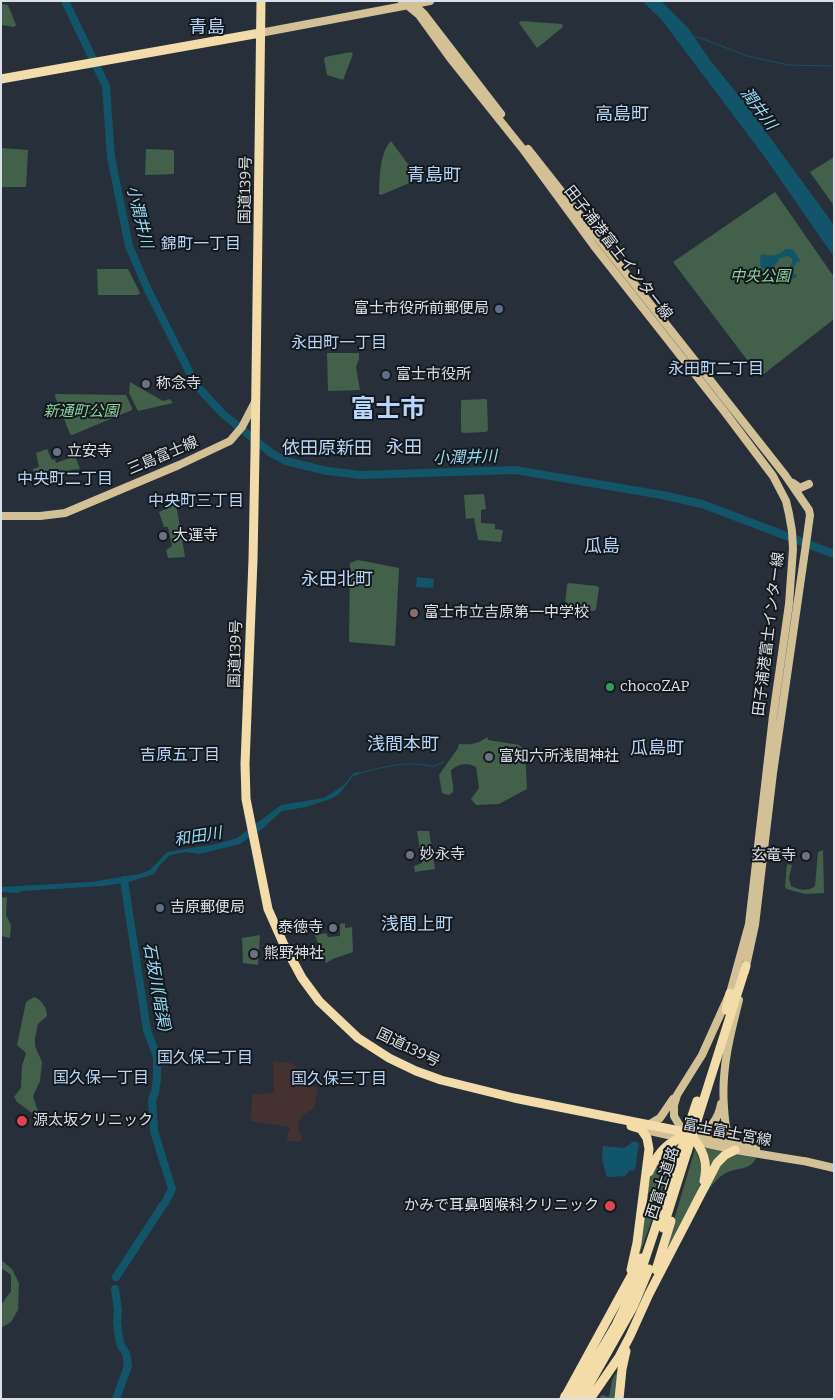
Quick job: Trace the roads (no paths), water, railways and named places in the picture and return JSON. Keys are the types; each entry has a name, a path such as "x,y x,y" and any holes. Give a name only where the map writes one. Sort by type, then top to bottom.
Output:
{"highway":[{"name":"国道139号","path":"261,1 256,451 245,764 246,799 268,909 284,945 306,984 319,1001 342,1024 370,1046 416,1071 441,1080 641,1129"},
{"path":"1,79 260,33"},
{"name":"西富士道路","path":"693,1123 746,966"},
{"name":"西富士道路","path":"581,1399 645,1280 730,993"},
{"name":"国道139号","path":"551,1106 650,1124 689,1136"},
{"path":"625,1289 635,1251 646,1180 649,1148 647,1138 641,1129"},
{"path":"646,1180 653,1164 663,1149 689,1136 703,1151 706,1162 706,1173 700,1194"},
{"path":"590,1399 608,1376 630,1336 648,1294 717,1163 735,1146"},
{"path":"648,1294 676,1204 679,1168"},
{"path":"569,1398 645,1251 666,1188 679,1168"},
{"name":"西富士道路","path":"569,1398 616,1324 640,1277 679,1168"},
{"path":"619,1399 622,1369 630,1336"}],"main road":[{"path":"260,33 408,3 430,1"},
{"name":"田子浦港富士インター線","path":"408,3 424,14 785,475 804,502 810,515 772,773 754,925 725,1063 722,1089"},
{"name":"田子浦港富士インター線","path":"408,3 730,418 773,476 786,502 792,531 793,549 789,604 773,716 749,924 730,993 702,1055 677,1095 674,1105 674,1116 689,1136"},
{"name":"三島富士線","path":"1,516 64,514 226,443 240,430 256,400"},
{"path":"785,475 797,487 804,487 809,484"},
{"path":"689,1136 708,1129 716,1120 720,1112 722,1089"},
{"path":"722,1089 726,1130 735,1146"},
{"path":"650,1124 660,1118 677,1095"},
{"name":"富士富士宮線","path":"641,1129 689,1136 834,1168"}],"water":[{"path":"642,1 661,1 688,28 710,60 744,102 834,225 834,257 764,156 661,19"},
{"path":"786,249 794,250 800,261 791,270 796,275 798,274 790,280 784,275 784,271 792,263 792,259 788,256 780,258 774,266 767,270 761,267 760,262 761,254 774,255"},
{"path":"417,577 434,579 433,588 416,587"},
{"path":"357,772 360,774 353,776 339,794 333,798 306,807 282,811 262,829 240,844 199,854 186,852 170,855 154,874 125,883 103,886 22,891 18,893 1,892 1,887 91,882 140,874 150,870 167,852 216,844 237,838 281,805 324,798 343,786 352,775"},
{"path":"634,1141 639,1143 635,1170 629,1171 625,1176 607,1177 602,1160 603,1146 624,1148"}],"waterway":[{"name":"小潤井川","path":"65,1 106,86 111,157 129,246 148,290 196,385 223,414 271,453 286,461 327,471 361,475 515,470 662,495 702,504 834,554"},
{"path":"694,37 747,56 788,65 834,66"},
{"name":"和田川","path":"359,773 405,764 433,767 444,762"},
{"name":"石坂川(暗渠)","path":"124,880 147,1030 157,1057 157,1079 152,1100 154,1128"},
{"name":"石坂川(暗渠)","path":"154,1131 172,1189 165,1203"},
{"name":"石坂川(暗渠)","path":"116,1277 163,1205"},
{"path":"115,1289 119,1338 121,1346 126,1353 128,1366 116,1399"}],"place":[{"name":"富士市役所前郵便局","path":"499,309"},
{"name":"富士市役所","path":"386,375"},
{"name":"称念寺","path":"146,384"},
{"name":"立安寺","path":"57,452"},
{"name":"大運寺","path":"163,536"},
{"name":"富士市立吉原第一中学校","path":"414,613"},
{"name":"chocoZAP","path":"610,687"},
{"name":"富知六所浅間神社","path":"489,757"},
{"name":"妙永寺","path":"410,855"},
{"name":"玄竜寺","path":"806,856"},
{"name":"吉原郵便局","path":"160,908"},
{"name":"泰徳寺","path":"333,928"},
{"name":"熊野神社","path":"254,954"},
{"name":"源太坂クリニック","path":"22,1121"},
{"name":"かみで耳鼻咽喉科クリニック","path":"610,1206"}],"district":[{"name":"青島","path":"207,28"},
{"name":"高島町","path":"622,115"},
{"name":"青島町","path":"434,176"},
{"name":"錦町一丁目","path":"201,245"},
{"name":"永田町一丁目","path":"339,344"},
{"name":"永田町二丁目","path":"716,370"},
{"name":"富士市","path":"388,410"},
{"name":"永田","path":"404,448"},
{"name":"依田原新田","path":"327,449"},
{"name":"中央町二丁目","path":"65,480"},
{"name":"中央町三丁目","path":"196,502"},
{"name":"瓜島","path":"602,547"},
{"name":"永田北町","path":"337,580"},
{"name":"浅間本町","path":"403,745"},
{"name":"瓜島町","path":"657,749"},
{"name":"吉原五丁目","path":"180,756"},
{"name":"浅間上町","path":"417,925"},
{"name":"国久保二丁目","path":"205,1059"},
{"name":"国久保一丁目","path":"101,1079"},
{"name":"国久保三丁目","path":"339,1080"}],"water label":[{"name":"潤井川","path":"758,109"}],"park label":[{"name":"中央公園","path":"760,277"},
{"name":"新通町公園","path":"81,412"}]}
